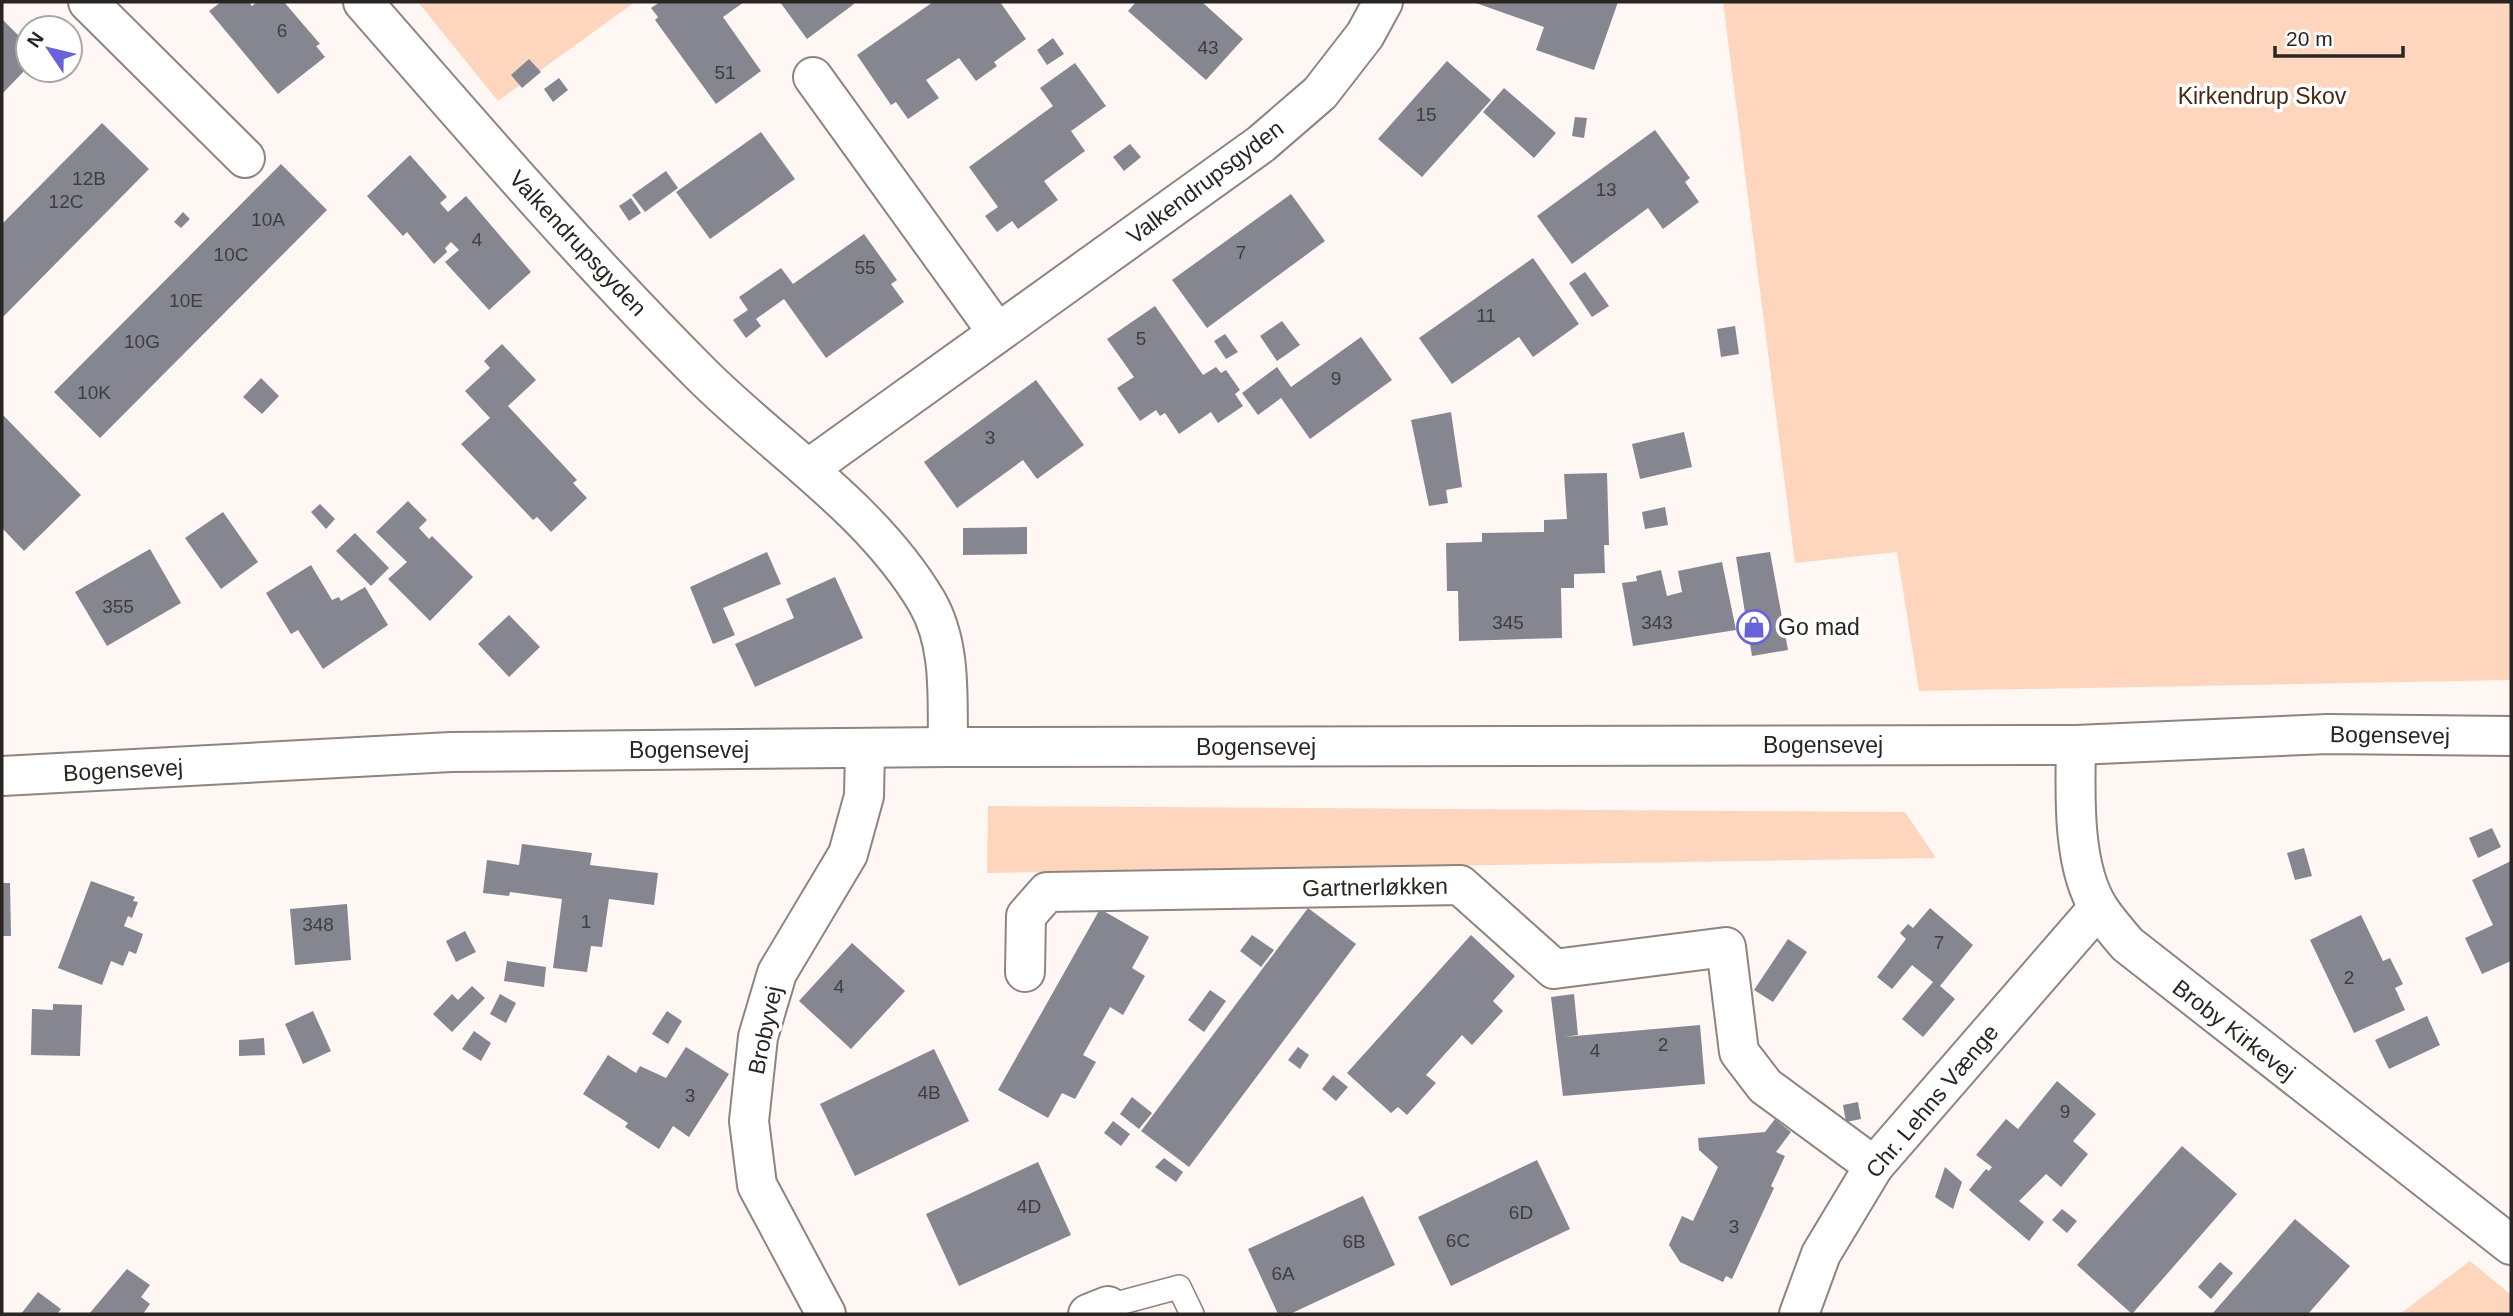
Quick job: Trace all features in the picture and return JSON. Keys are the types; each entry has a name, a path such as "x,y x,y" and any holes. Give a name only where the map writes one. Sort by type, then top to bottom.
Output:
{"street":[{"path":"88,2 245,158"},
{"name":"Valkendrupsgyden","path":"363,2 582,252 704,377 808,470 896,555 929,605 945,650 948,747"},
{"name":"Valkendrupsgyden","path":"808,470 1261,144 1320,93 1365,35 1383,2"},
{"path":"813,77 997,332"},
{"name":"Bogensevej","path":"2,776 451,752 948,747 2076,745 2328,734 2511,736"},
{"name":"Broby Kirkevej","path":"2076,745 2075,798 2083,867 2098,908 2127,944 2168,979 2511,1245"},
{"name":"Brobyvej","path":"826,1314 757,1185 749,1121 758,1037 777,973 848,855 864,796 865,749"},
{"name":"Gartnerløkken","path":"1025,972 1026,916 1047,892 1460,885 1554,969 1726,947 1739,1052 1765,1086 1874,1166"},
{"name":"Chr. Lehns Vænge","path":"1799,1314 1821,1254 1874,1166 2098,908"}],"lane":[{"path":"1098,1310 1180,1287 1192,1314"}],"green space":[{"path":"418,2 635,2 498,101"},
{"name":"Kirkendrup Skov","path":"1723,2 2511,2 2511,680 1919,691 1897,552 1795,563"},
{"path":"988,806 1905,812 1936,858 987,873"},
{"path":"2470,1261 2511,1295 2511,1314 2400,1314"}],"building":[{"path":"221,2 249,2 252,6 257,2 284,2 320,44 316,46 325,57 278,94 209,11"},
{"path":"660,2 744,2 723,17 761,71 716,104 655,20 658,17 651,8"},
{"path":"780,2 853,2 854,4 807,39"},
{"path":"933,2 1000,2 1026,39 994,62 997,66 976,81 959,58 926,80 939,98 908,119 896,102 891,105 857,55"},
{"path":"1136,2 1202,2 1243,39 1206,80 1128,11"},
{"path":"1473,2 1618,2 1594,70 1536,50 1544,27"},
{"path":"2,19 14,31 14,82 2,94"},
{"path":"1053,38 1064,54 1047,65 1037,50"},
{"path":"529,59 541,72 522,88 511,75"},
{"path":"1447,61 1491,100 1422,177 1378,139"},
{"path":"1075,63 1106,106 1071,131 1085,151 1044,181 1058,200 1018,229 1012,221 997,232 985,216 998,207 969,167 1053,106 1040,88"},
{"path":"559,78 568,90 553,102 544,89"},
{"path":"1504,88 1556,133 1534,158 1483,112"},
{"path":"1575,117 1587,118 1584,138 1572,136"},
{"path":"102,123 149,169 2,318 2,224"},
{"path":"1655,130 1690,178 1685,182 1699,202 1663,229 1648,208 1572,264 1537,216"},
{"path":"761,132 795,179 710,239 676,192"},
{"path":"1130,144 1141,157 1124,171 1113,157"},
{"path":"410,155 447,197 440,203 448,212 466,196 531,272 489,310 445,262 459,250 451,242 445,248 447,252 434,264 407,232 403,236 367,196"},
{"path":"281,164 327,210 100,438 54,392"},
{"path":"666,171 678,188 645,212 632,195"},
{"path":"1291,194 1325,241 1207,328 1172,280"},
{"path":"631,198 641,213 629,221 619,206"},
{"path":"183,212 190,219 181,228 174,222"},
{"path":"864,234 897,280 891,284 904,302 826,358 784,299 756,319 761,326 746,338 733,320 748,310 739,297 781,268 793,284"},
{"path":"1533,258 1579,324 1533,357 1519,337 1452,384 1419,338"},
{"path":"1585,272 1609,306 1592,317 1569,283"},
{"path":"1155,306 1203,375 1216,367 1221,373 1226,370 1240,390 1235,394 1243,406 1218,423 1211,412 1179,434 1165,413 1160,416 1156,410 1140,421 1117,388 1134,377 1107,339"},
{"path":"1282,321 1300,345 1277,361 1260,336"},
{"path":"1735,326 1739,354 1721,357 1717,329"},
{"path":"1225,334 1238,352 1226,359 1214,341"},
{"path":"1361,337 1392,380 1310,439 1281,398 1258,415 1242,393 1277,367 1291,387"},
{"path":"502,344 536,380 508,406 577,480 573,483 587,498 551,532 537,517 533,520 461,444 490,418 465,391 490,368 484,361"},
{"path":"261,378 279,396 262,414 243,397"},
{"path":"1036,380 1084,445 1037,479 1023,460 957,508 924,462"},
{"path":"1451,412 1462,487 1446,490 1448,503 1429,506 1411,420"},
{"path":"2,414 81,495 24,551 2,528"},
{"path":"1684,432 1692,467 1640,479 1632,444"},
{"path":"1607,473 1609,545 1604,545 1605,573 1574,574 1574,588 1561,588 1562,638 1459,641 1458,591 1447,591 1446,543 1482,542 1482,533 1544,532 1544,520 1567,519 1564,474"},
{"path":"408,501 427,520 419,528 429,539 432,536 473,577 430,621 388,579 407,562 376,532"},
{"path":"320,504 335,519 326,529 311,512"},
{"path":"1665,507 1668,525 1645,529 1642,512"},
{"path":"223,512 258,562 221,589 185,538"},
{"path":"1027,527 1027,554 963,555 963,528"},
{"path":"355,533 389,568 371,586 336,551"},
{"path":"150,549 181,603 107,646 75,592"},
{"path":"767,552 781,584 723,608 735,635 713,644 690,587"},
{"path":"1770,552 1788,650 1752,656 1736,557"},
{"path":"1722,562 1736,630 1633,646 1622,583 1637,581 1636,576 1661,570 1667,596 1682,592 1678,571"},
{"path":"311,565 332,600 339,597 341,601 365,587 388,625 323,669 298,630 291,634 266,593"},
{"path":"835,577 863,638 755,687 735,644 794,618 786,599"},
{"path":"509,615 540,647 509,677 478,644"},
{"path":"2492,828 2501,847 2478,858 2469,838"},
{"path":"522,844 592,853 590,865 658,873 654,905 609,899 602,947 591,946 587,972 553,968 562,899 510,892 509,896 483,893 487,860 519,865"},
{"path":"2304,848 2312,876 2295,880 2287,853"},
{"path":"2511,861 2511,961 2482,974 2465,938 2493,925 2472,880"},
{"path":"91,881 135,897 133,901 138,902 132,918 128,916 124,926 143,934 136,954 129,951 123,966 111,961 102,985 58,968"},
{"path":"2,883 10,883 11,936 2,936"},
{"path":"347,904 351,960 295,965 290,909"},
{"path":"1308,908 1356,944 1189,1167 1141,1131"},
{"path":"1930,908 1973,945 1940,986 1955,999 1923,1037 1902,1019 1933,982 1912,965 1892,989 1877,977 1906,939 1900,933 1908,924 1913,928"},
{"path":"1100,909 1149,937 1132,968 1145,976 1123,1015 1110,1007 1083,1055 1096,1062 1075,1099 1062,1093 1048,1118 998,1090"},
{"path":"2361,915 2383,961 2390,958 2403,984 2395,988 2405,1010 2354,1033 2310,940"},
{"path":"465,931 476,952 456,962 446,941"},
{"path":"1252,935 1274,950 1261,967 1240,951"},
{"path":"1471,935 1515,976 1493,1001 1503,1011 1472,1045 1462,1035 1426,1075 1436,1083 1407,1115 1398,1107 1391,1113 1347,1073"},
{"path":"1788,939 1807,952 1773,1002 1754,990"},
{"path":"852,943 905,991 851,1049 799,1001"},
{"path":"507,961 546,967 544,987 504,981"},
{"path":"472,986 485,998 452,1032 433,1014 452,994 458,1000"},
{"path":"1210,990 1226,1001 1204,1032 1188,1020"},
{"path":"500,994 516,1003 506,1023 490,1014"},
{"path":"1574,994 1578,1035 1564,1037 1700,1025 1705,1084 1563,1096 1551,997"},
{"path":"53,1004 82,1005 80,1056 31,1055 32,1009 53,1010"},
{"path":"313,1011 331,1051 303,1064 285,1024"},
{"path":"667,1011 682,1021 668,1044 652,1034"},
{"path":"2427,1016 2440,1045 2389,1069 2375,1040"},
{"path":"474,1031 491,1043 481,1061 462,1049"},
{"path":"264,1038 265,1055 239,1056 239,1040"},
{"path":"686,1047 729,1074 689,1137 673,1126 659,1149 625,1127 628,1123 583,1094 608,1055 636,1073 640,1066 666,1078"},
{"path":"1298,1047 1309,1055 1300,1069 1288,1060"},
{"path":"934,1049 969,1121 855,1176 820,1104"},
{"path":"1333,1075 1348,1087 1336,1101 1322,1089"},
{"path":"2057,1081 2096,1114 2073,1141 2088,1154 2061,1187 2046,1174 2019,1201 2044,1222 2029,1241 1969,1190 1986,1169 1989,1171 1992,1167 1976,1155 2006,1119 2018,1129"},
{"path":"1132,1097 1152,1113 1139,1129 1120,1114"},
{"path":"1858,1102 1861,1119 1846,1122 1843,1105"},
{"path":"1775,1119 1791,1132 1776,1152 1785,1156 1771,1186 1774,1188 1732,1279 1726,1276 1723,1282 1680,1262 1669,1245 1682,1216 1693,1221 1718,1167 1699,1150 1698,1138 1765,1132"},
{"path":"1113,1121 1130,1134 1121,1146 1104,1133"},
{"path":"2182,1146 2237,1194 2132,1314 2077,1265"},
{"path":"1164,1158 1183,1172 1176,1182 1155,1167"},
{"path":"1537,1160 1570,1229 1451,1286 1418,1217"},
{"path":"1038,1162 1071,1235 959,1286 926,1214"},
{"path":"1945,1167 1962,1182 1953,1209 1935,1197"},
{"path":"1363,1196 1395,1265 1290,1314 1278,1314 1248,1249"},
{"path":"2062,1209 2077,1221 2067,1233 2052,1220"},
{"path":"2295,1219 2350,1266 2308,1314 2212,1314"},
{"path":"2220,1262 2233,1273 2211,1299 2198,1287"},
{"path":"127,1269 150,1285 141,1297 150,1304 143,1314 89,1314"},
{"path":"38,1292 61,1309 57,1314 21,1314"}],"place":[{"name":"Go mad","path":"1754,627"}]}
